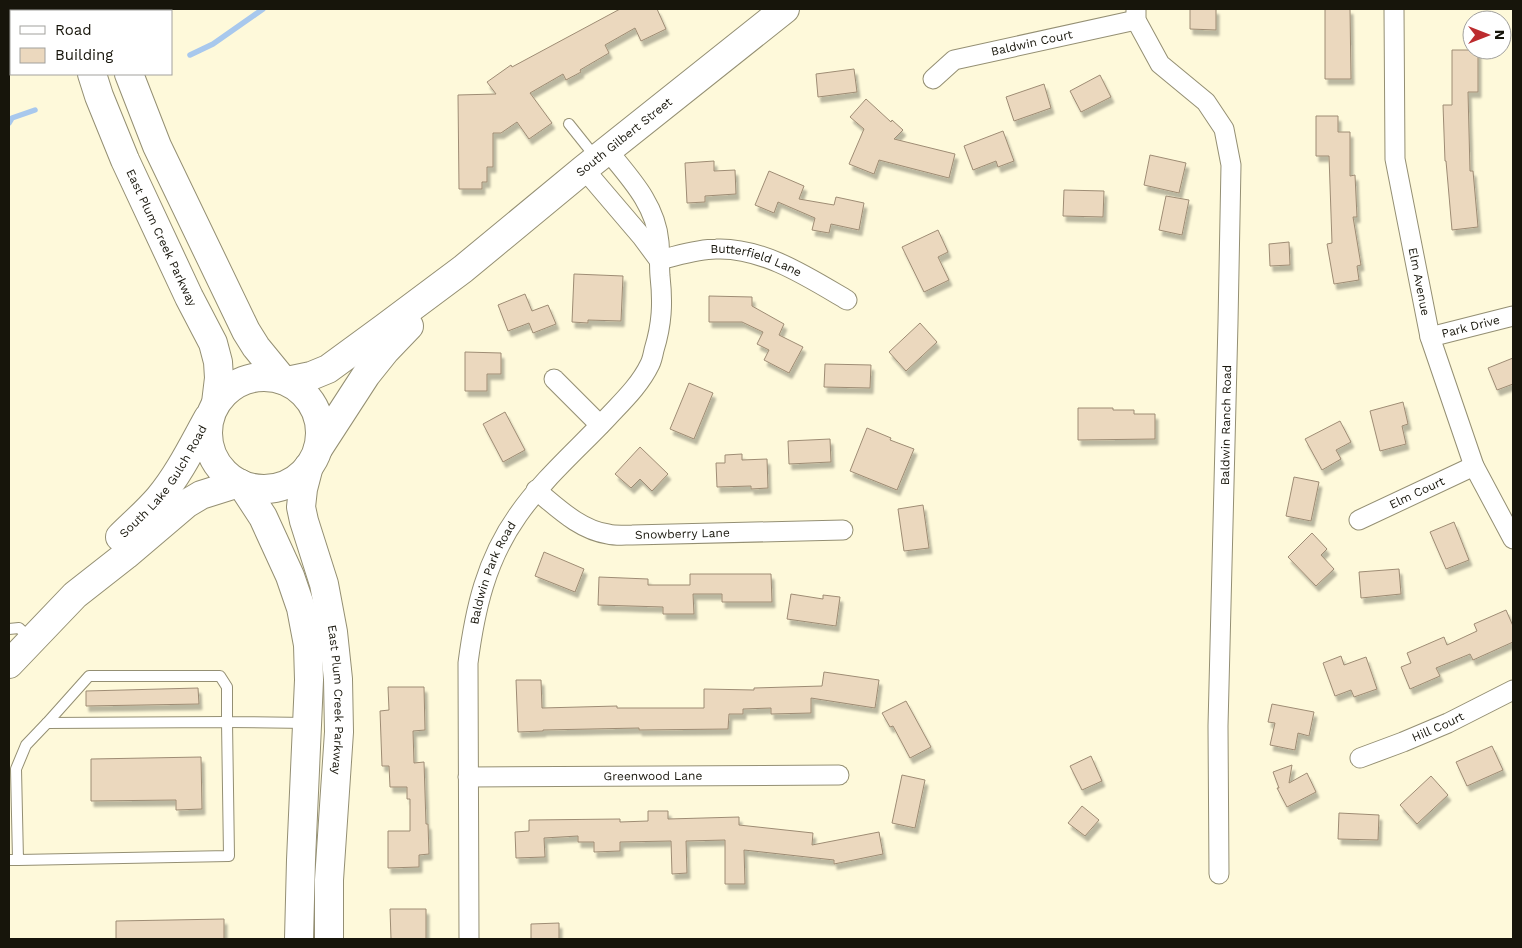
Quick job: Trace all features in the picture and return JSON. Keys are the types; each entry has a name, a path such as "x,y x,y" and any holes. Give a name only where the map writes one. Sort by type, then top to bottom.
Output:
{"main road":[{"name":"South Gilbert Street","path":"285,380 311,376 328,369 463,269 785,9"},
{"name":"East Plum Creek Parkway","path":"92,75 125,160 189,297 213,343 218,362 219,378 214,408"},
{"path":"129,75 157,146 227,293 256,347 285,380 304,393 316,410 320,430 314,457 296,479 279,487 260,489 241,484 220,468 211,451 208,432 214,408 229,388 247,379 268,376 285,380"},
{"name":"South Gilbert Street","path":"314,457 376,362 463,269"},
{"name":"South Lake Gulch Road","path":"74,595 113,543 160,498 180,468 214,408"},
{"name":"East Plum Creek Parkway","path":"314,457 303,489 301,507 324,584 334,632 338,679 339,732 329,880 329,939"},
{"name":"East Plum Creek Parkway","path":"241,484 263,517 290,576 301,608 308,645 310,680 299,939"},
{"name":"South Lake Gulch Road","path":"9,664 20,634 74,595 186,504 201,494 241,484"},
{"path":"308,722 319,736 321,743 316,846 329,880"}],"street":[{"name":"Elm Avenue","path":"1394,9 1395,159 1430,337 1474,466 1513,539"},
{"name":"Baldwin Court","path":"933,80 954,60 1136,14"},
{"name":"Baldwin Ranch Road","path":"1136,14 1160,64 1206,102 1224,129 1231,166 1218,726 1219,874"},
{"path":"597,160 642,237 659,260"},
{"name":"Baldwin Park Road","path":"469,939 468,663 473,625 480,594 488,571 517,516 536,490 633,391 650,364 660,332 663,301 659,240 654,221 648,205 640,192 597,160"},
{"name":"Butterfield Lane","path":"659,260 715,249 738,250 758,254 809,278 848,300"},
{"name":"Park Drive","path":"1430,337 1513,316"},
{"path":"554,379 600,425"},
{"name":"Elm Court","path":"1359,520 1474,466"},
{"name":"Snowberry Lane","path":"536,490 590,530 608,534 641,535 843,530"},
{"name":"Hill Court","path":"1360,758 1448,723 1513,690"},
{"name":"Greenwood Lane","path":"468,777 839,775"}],"lane":[{"path":"569,124 597,160"},
{"path":"88,676 220,676 227,687 227,722 229,856 14,860 16,769 26,745 88,676"},
{"path":"46,722 308,722"}],"building":[{"path":"620,9 657,9 666,29 641,41 635,28 605,45 609,53 580,70 581,72 566,80 563,74 530,93 552,123 529,139 517,122 501,133 493,133 493,167 487,167 487,182 482,182 482,189 459,189 458,95 496,94 487,82 511,65 512,67"},
{"path":"1190,9 1216,9 1216,30 1190,29"},
{"path":"1325,9 1350,9 1351,79 1325,79"},
{"path":"1452,50 1462,50 1462,60 1478,60 1478,92 1468,92 1470,171 1473,171 1478,227 1452,230 1445,161 1443,105 1452,105"},
{"path":"854,69 857,92 818,97 816,74"},
{"path":"1100,75 1111,97 1081,112 1070,91"},
{"path":"1044,84 1051,108 1014,121 1006,97"},
{"path":"866,99 891,122 892,120 903,130 894,139 955,154 949,178 879,160 874,174 849,164 864,129 850,117"},
{"path":"1316,116 1338,116 1338,132 1350,132 1350,176 1355,175 1357,217 1353,217 1361,265 1357,266 1359,280 1334,284 1327,244 1332,243 1329,156 1316,156"},
{"path":"1003,131 1014,161 998,167 996,161 973,170 964,146"},
{"path":"1150,155 1186,163 1179,193 1144,185"},
{"path":"714,161 714,171 735,170 736,194 705,196 705,202 687,203 685,163"},
{"path":"769,171 804,186 799,199 834,205 836,197 864,203 859,230 831,224 829,233 812,230 815,218 778,202 774,213 755,205"},
{"path":"1064,190 1104,191 1103,217 1063,216"},
{"path":"1166,196 1189,200 1182,235 1159,230"},
{"path":"938,230 948,252 938,257 949,280 924,292 902,247"},
{"path":"1289,242 1290,265 1270,266 1269,244"},
{"path":"574,274 623,276 621,321 588,320 588,323 572,322"},
{"path":"525,294 532,311 548,305 556,324 533,333 529,323 508,331 498,305"},
{"path":"709,296 752,297 752,306 784,324 779,335 803,347 789,373 764,360 769,350 757,344 763,332 742,322 709,322"},
{"path":"920,323 937,342 906,371 889,352"},
{"path":"465,352 501,353 501,374 487,374 487,391 465,391"},
{"path":"1513,358 1513,384 1497,390 1488,368"},
{"path":"825,364 871,365 870,388 824,387"},
{"path":"689,383 713,393 694,439 670,429"},
{"path":"1403,402 1408,424 1402,426 1406,444 1380,451 1370,411"},
{"path":"1078,408 1113,408 1113,410 1134,410 1134,414 1155,414 1155,439 1078,440"},
{"path":"505,412 525,450 503,462 483,424"},
{"path":"1340,421 1351,442 1336,450 1341,459 1322,470 1305,439"},
{"path":"867,428 891,438 890,440 914,449 897,490 850,471"},
{"path":"830,439 831,462 789,464 788,441"},
{"path":"640,447 668,474 652,491 640,479 631,488 615,474"},
{"path":"742,454 742,460 767,459 768,488 751,489 751,486 717,487 716,463 725,463 725,455"},
{"path":"1294,477 1319,482 1311,521 1286,516"},
{"path":"923,505 929,548 904,551 898,509"},
{"path":"1454,522 1469,560 1446,569 1430,532"},
{"path":"1312,533 1327,549 1321,555 1334,569 1316,586 1288,557"},
{"path":"544,552 584,569 575,592 535,576"},
{"path":"1399,569 1401,594 1361,598 1359,572"},
{"path":"690,574 771,574 772,602 722,602 722,594 693,594 694,614 663,614 663,607 598,605 599,577 648,579 648,585 690,585"},
{"path":"791,594 823,599 823,595 840,597 836,626 787,619"},
{"path":"1506,610 1513,626 1513,642 1473,660 1470,654 1436,668 1440,676 1410,689 1401,667 1411,663 1407,653 1444,637 1447,645 1477,631 1474,624"},
{"path":"1341,656 1344,665 1366,657 1377,689 1354,697 1351,690 1335,696 1323,663"},
{"path":"824,672 879,680 875,708 811,698 811,713 771,714 771,708 743,709 743,714 729,714 728,729 639,730 639,728 518,732 516,680 541,680 542,708 617,706 617,708 704,708 704,689 754,690 754,688 822,686"},
{"path":"388,687 424,687 425,730 413,731 414,763 424,762 426,824 428,824 429,854 419,855 419,867 388,868 388,831 410,831 410,799 407,799 407,787 390,787 389,766 382,766 380,711 389,710"},
{"path":"198,688 199,704 86,706 86,691"},
{"path":"906,701 931,747 910,758 893,726 890,727 882,713"},
{"path":"1272,704 1314,712 1309,736 1298,733 1295,750 1270,745 1275,723 1268,722"},
{"path":"1492,746 1503,770 1467,786 1456,762"},
{"path":"1091,756 1102,781 1082,790 1070,766"},
{"path":"201,757 202,809 176,810 176,800 91,801 91,759"},
{"path":"1292,765 1289,783 1307,773 1316,792 1287,807 1277,788 1279,788 1273,772"},
{"path":"902,775 925,780 915,828 892,823"},
{"path":"1431,776 1448,795 1417,824 1400,805"},
{"path":"1082,806 1099,820 1085,836 1068,823"},
{"path":"648,811 668,811 668,819 739,817 739,825 813,833 812,845 879,832 883,854 834,864 834,860 744,850 745,884 725,884 725,840 686,841 687,873 672,874 671,841 620,842 620,851 594,852 594,842 578,842 578,836 544,838 545,857 516,858 515,832 529,831 529,820 620,819 620,822 648,821"},
{"path":"1339,813 1379,815 1378,840 1338,839"},
{"path":"390,909 426,909 426,939 391,939"},
{"path":"224,919 224,939 116,939 116,921"},
{"path":"559,923 559,939 531,939 531,924"}],"waterway":[{"path":"190,55 213,44 263,9"},
{"path":"9,123 12,118 35,110"}]}
